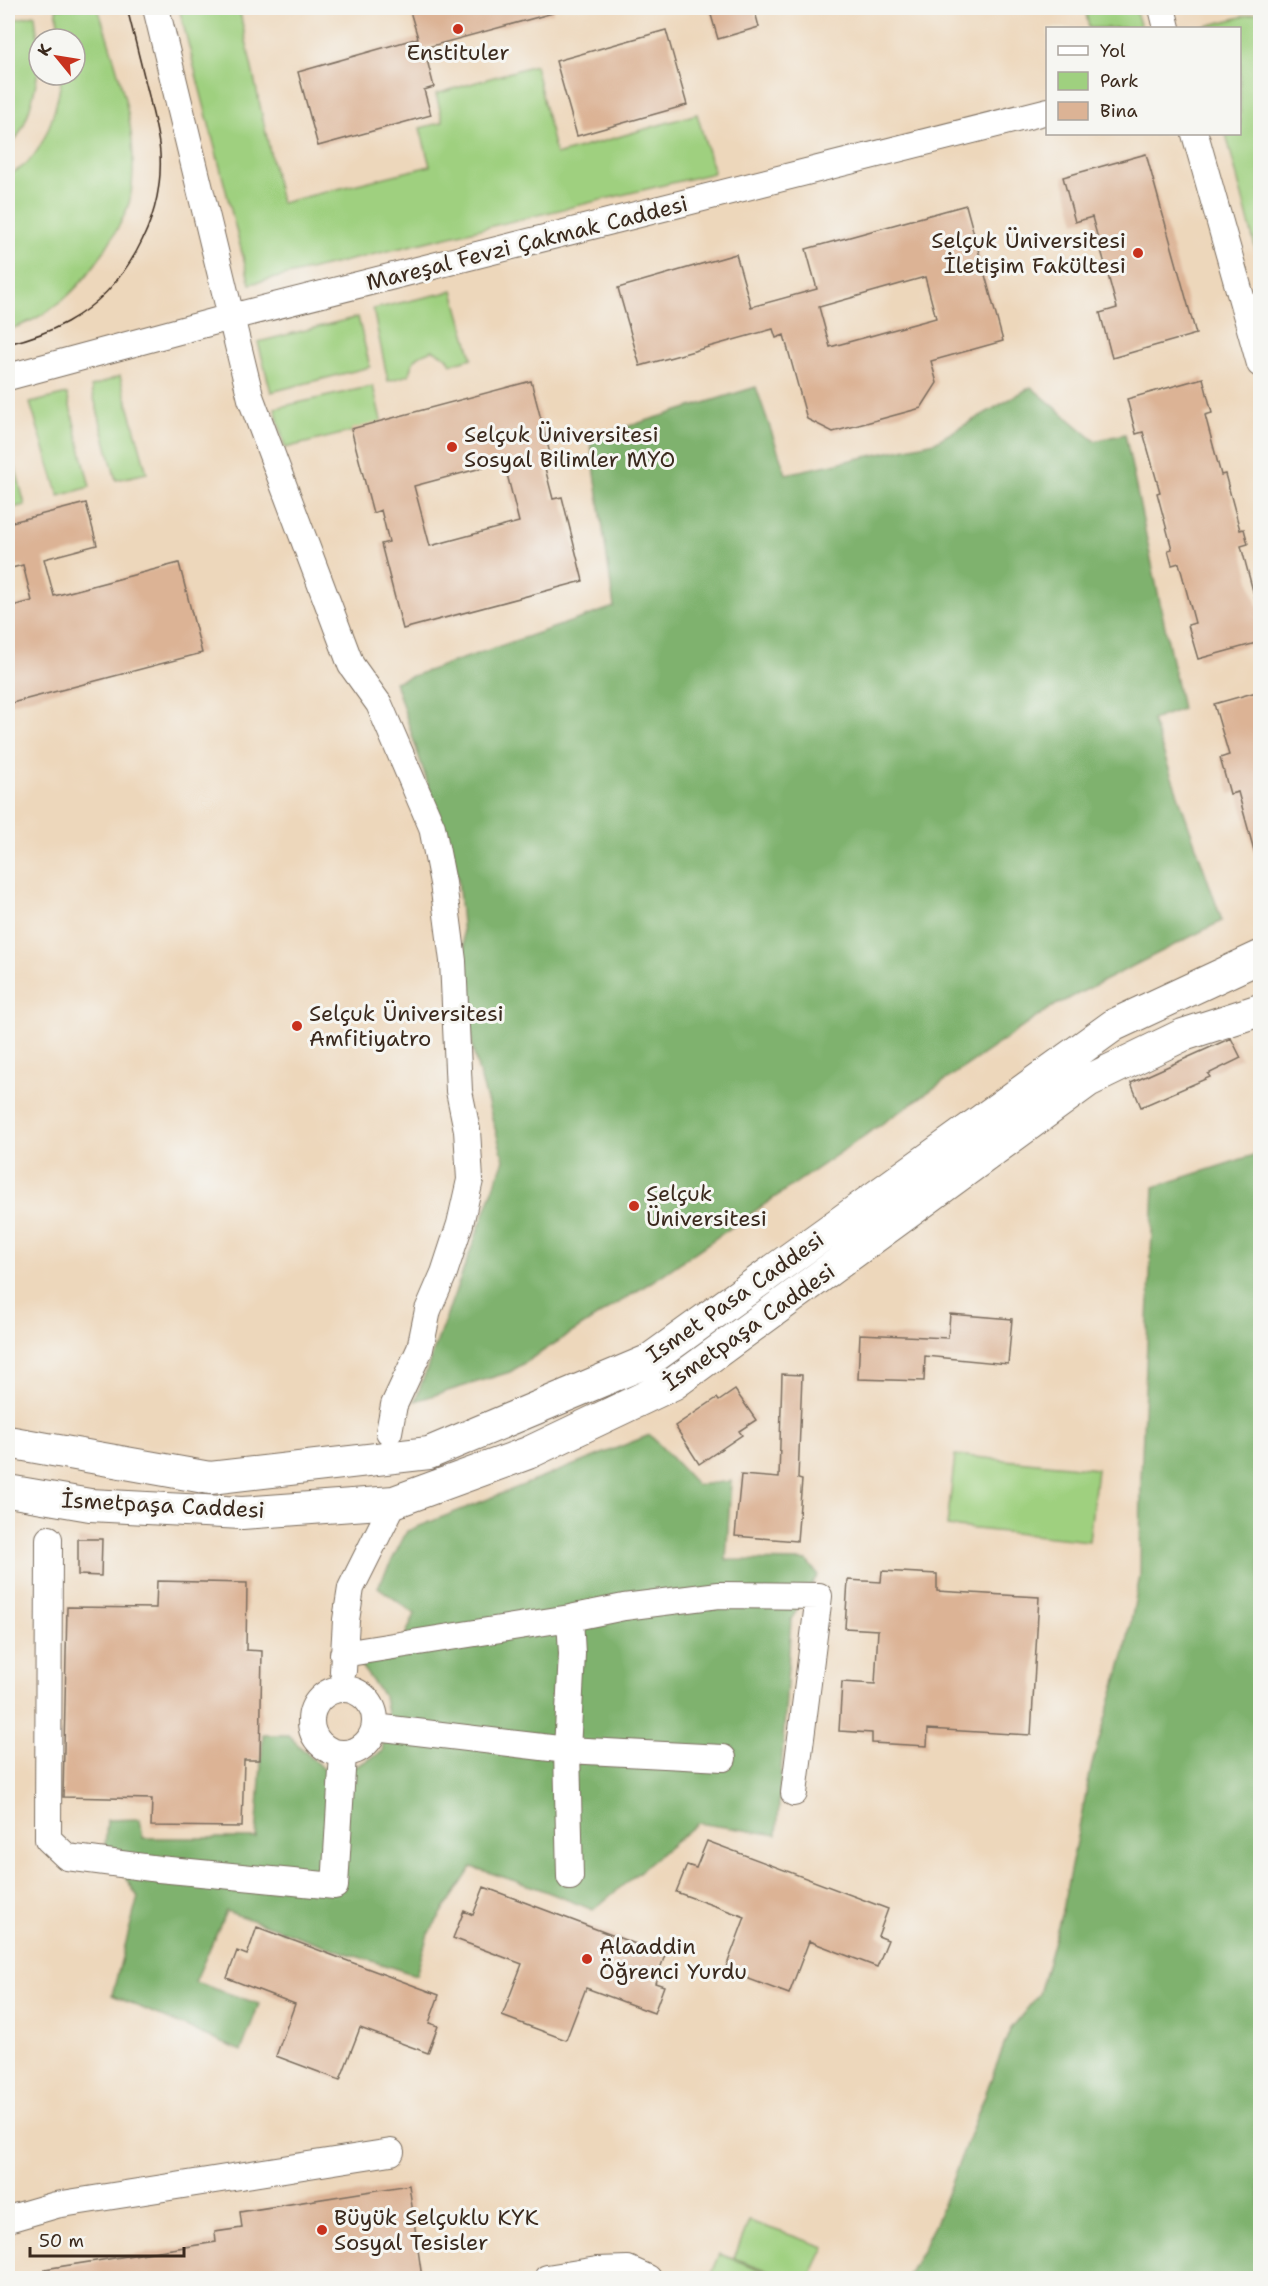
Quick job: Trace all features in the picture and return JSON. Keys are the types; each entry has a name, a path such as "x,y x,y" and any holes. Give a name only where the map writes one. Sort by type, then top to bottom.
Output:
{"main road":[{"name":"Ismet Pasa Caddesi","path":"8,1442 210,1478 429,1453 648,1362 1114,1025 1260,957"},
{"name":"İsmetpaşa Caddesi","path":"8,1491 90,1505 242,1513 394,1502 528,1453 673,1384 1088,1081 1184,1035 1260,1010"}],"street":[{"path":"156,8 251,399 291,500 351,665 379,704 422,801 432,827 443,884 453,961 459,1091 467,1130 470,1180 460,1224 444,1274 428,1310 420,1349 394,1405 389,1432"},
{"path":"1162,8 1167,27"},
{"name":"Mareşal Fevzi Çakmak Caddesi","path":"8,377 231,317 1046,111"},
{"path":"1195,135 1260,364"},
{"path":"343,1689 343,1654 351,1588 394,1502"},
{"path":"49,1539 48,1839 68,1857 159,1869 335,1886 343,1754"},
{"path":"343,1654 570,1618 624,1607 718,1595 819,1596 794,1793"},
{"path":"570,1618 572,1654 567,1750 570,1877"},
{"path":"343,1689 358,1692 366,1699 373,1708 375,1727 370,1739 362,1747 343,1754 324,1748 316,1739 310,1719 321,1697 330,1691 343,1689"},
{"path":"375,1727 567,1750 723,1758"},
{"path":"8,2218 56,2205 391,2152"},
{"path":"547,2278 597,2270 628,2269 648,2278"}],"shaded area":[{"name":"Selçuk Üniversitesi","path":"8,8 1260,8 1260,2278 8,2278"}],"green space":[{"path":"56,8 98,8 126,102 133,151 130,199 125,214 110,241 78,286 58,304 35,319 8,330 8,174 31,159 40,147 57,103 60,87 87,87 87,27 58,27"},
{"path":"179,8 239,8 281,203 430,166 420,128 443,122 436,94 535,65 556,155 697,114 714,173 250,284"},
{"path":"1085,8 1135,8 1141,27 1089,27"},
{"path":"1260,12 1260,262 1226,135 1241,135 1241,27 1203,27"},
{"path":"35,15 36,27 27,27 27,87 35,87 30,108 21,131 8,147 8,21"},
{"path":"453,291 472,358 451,364 447,357 433,350 416,358 409,375 388,381 373,309"},
{"path":"358,317 370,367 271,392 258,342"},
{"path":"120,376 147,473 116,480 91,387"},
{"path":"373,386 382,424 285,448 275,408"},
{"path":"756,387 786,474 935,442 1031,387 1095,441 1125,434 1182,709 1152,720 1222,921 1052,1007 659,1277 510,1372 415,1401 504,1160 473,1051 458,878 395,682 614,607 590,438"},
{"path":"67,394 90,487 59,496 30,403"},
{"path":"8,439 25,505 8,509"},
{"path":"1260,1153 1260,2278 906,2278 922,2251 940,2212 1010,2030 1039,1994 1061,1915 1092,1764 1125,1652 1140,1576 1141,1478 1154,1187"},
{"path":"650,1435 697,1485 731,1481 726,1560 807,1561 818,1575 791,1620 777,1835 698,1823 593,1910 540,1889 472,1867 428,1934 416,1975 226,1911 195,1982 259,2004 241,2051 112,1995 138,1897 105,1847 107,1820 140,1819 143,1838 256,1838 263,1735 288,1735 322,1768 357,1766 382,1752 387,1713 384,1697 358,1662 394,1660 415,1614 378,1587 407,1531"},
{"path":"955,1455 1097,1469 1089,1541 947,1526"},
{"path":"749,2221 825,2247 810,2278 789,2278 734,2258"},
{"path":"720,2254 782,2278 710,2278"}],"building":[{"path":"409,8 553,8 553,13 424,48 434,87 424,90 431,115 318,146 298,72 418,38"},
{"path":"709,8 754,8 759,27 718,39"},
{"path":"666,30 687,105 577,136 556,61"},
{"name":"Selçuk Üniversitesi İletişim Fakültesi","path":"1146,154 1196,334 1112,358 1100,313 1117,308 1092,217 1075,222 1063,177"},
{"path":"966,205 1003,341 931,361 937,383 921,408 833,432 807,419 784,335 776,338 773,329 640,366 618,288 736,254 751,307 817,289 806,249","holes":["925,277 936,318 830,347 819,307"]},
{"path":"1203,378 1212,413 1205,415 1221,475 1225,474 1240,530 1244,529 1248,544 1241,546 1257,606 1260,605 1260,642 1198,659 1188,625 1195,623 1179,563 1172,565 1168,550 1172,549 1157,493 1160,492 1143,432 1136,434 1127,399"},
{"path":"531,381 553,465 545,468 553,499 562,497 583,581 403,629 381,544 389,542 381,510 373,513 351,429","holes":["504,462 519,522 430,546 414,486"]},
{"path":"86,503 97,545 44,559 54,596 179,563 202,653 8,704 8,607 32,601 23,565 8,569 8,523"},
{"path":"1260,691 1260,854 1255,854 1238,792 1230,794 1220,758 1229,755 1214,704"},
{"path":"1231,1038 1241,1058 1208,1074 1210,1077 1141,1107 1131,1083"},
{"path":"950,1314 1012,1319 1008,1364 925,1356 924,1381 858,1379 860,1334 948,1338"},
{"path":"782,1374 802,1375 798,1479 802,1480 797,1541 735,1536 741,1475 779,1478"},
{"path":"735,1390 756,1420 739,1431 742,1435 699,1464 675,1426 717,1398 719,1401"},
{"path":"78,1539 102,1539 101,1576 78,1575"},
{"path":"882,1571 937,1574 937,1591 1039,1597 1031,1735 928,1729 927,1746 872,1743 872,1733 839,1731 842,1682 875,1684 878,1630 845,1628 848,1580 881,1582"},
{"path":"157,1581 247,1583 246,1650 262,1651 260,1760 244,1760 242,1827 151,1826 152,1799 63,1797 67,1607 156,1608"},
{"name":"Alaaddin Öğrenci Yurdu","path":"707,1841 888,1909 878,1936 888,1940 877,1967 809,1941 789,1994 725,1970 745,1917 676,1892 687,1865 696,1868"},
{"name":"Alaaddin Öğrenci Yurdu","path":"484,1887 665,1955 655,1983 664,1986 654,2013 586,1988 566,2040 502,2016 522,1964 453,1938 464,1911 473,1915"},
{"path":"257,1927 439,1995 429,2023 438,2026 428,2053 360,2028 340,2080 276,2056 295,2004 227,1978 237,1951 247,1955"},
{"name":"Büyük Selçuklu KYK Sosyal Tesisler","path":"409,2185 422,2278 46,2278 45,2269 216,2242 215,2232 242,2228 240,2212"}],"tram line":[{"path":"8,344 53,329 88,308 107,292 123,272 148,228 160,179 160,154 149,96 127,8"}],"place":[{"name":"Enstituler","path":"458,29"},
{"name":"Selçuk Üniversitesi İletişim Fakültesi","path":"1138,253"},
{"name":"Selçuk Üniversitesi Sosyal Bilimler MYO","path":"452,447"},
{"name":"Selçuk Üniversitesi Amfitiyatro","path":"297,1026"},
{"name":"Selçuk Üniversitesi","path":"634,1206"},
{"name":"Alaaddin Öğrenci Yurdu","path":"587,1959"},
{"name":"Büyük Selçuklu KYK Sosyal Tesisler","path":"322,2230"}]}
